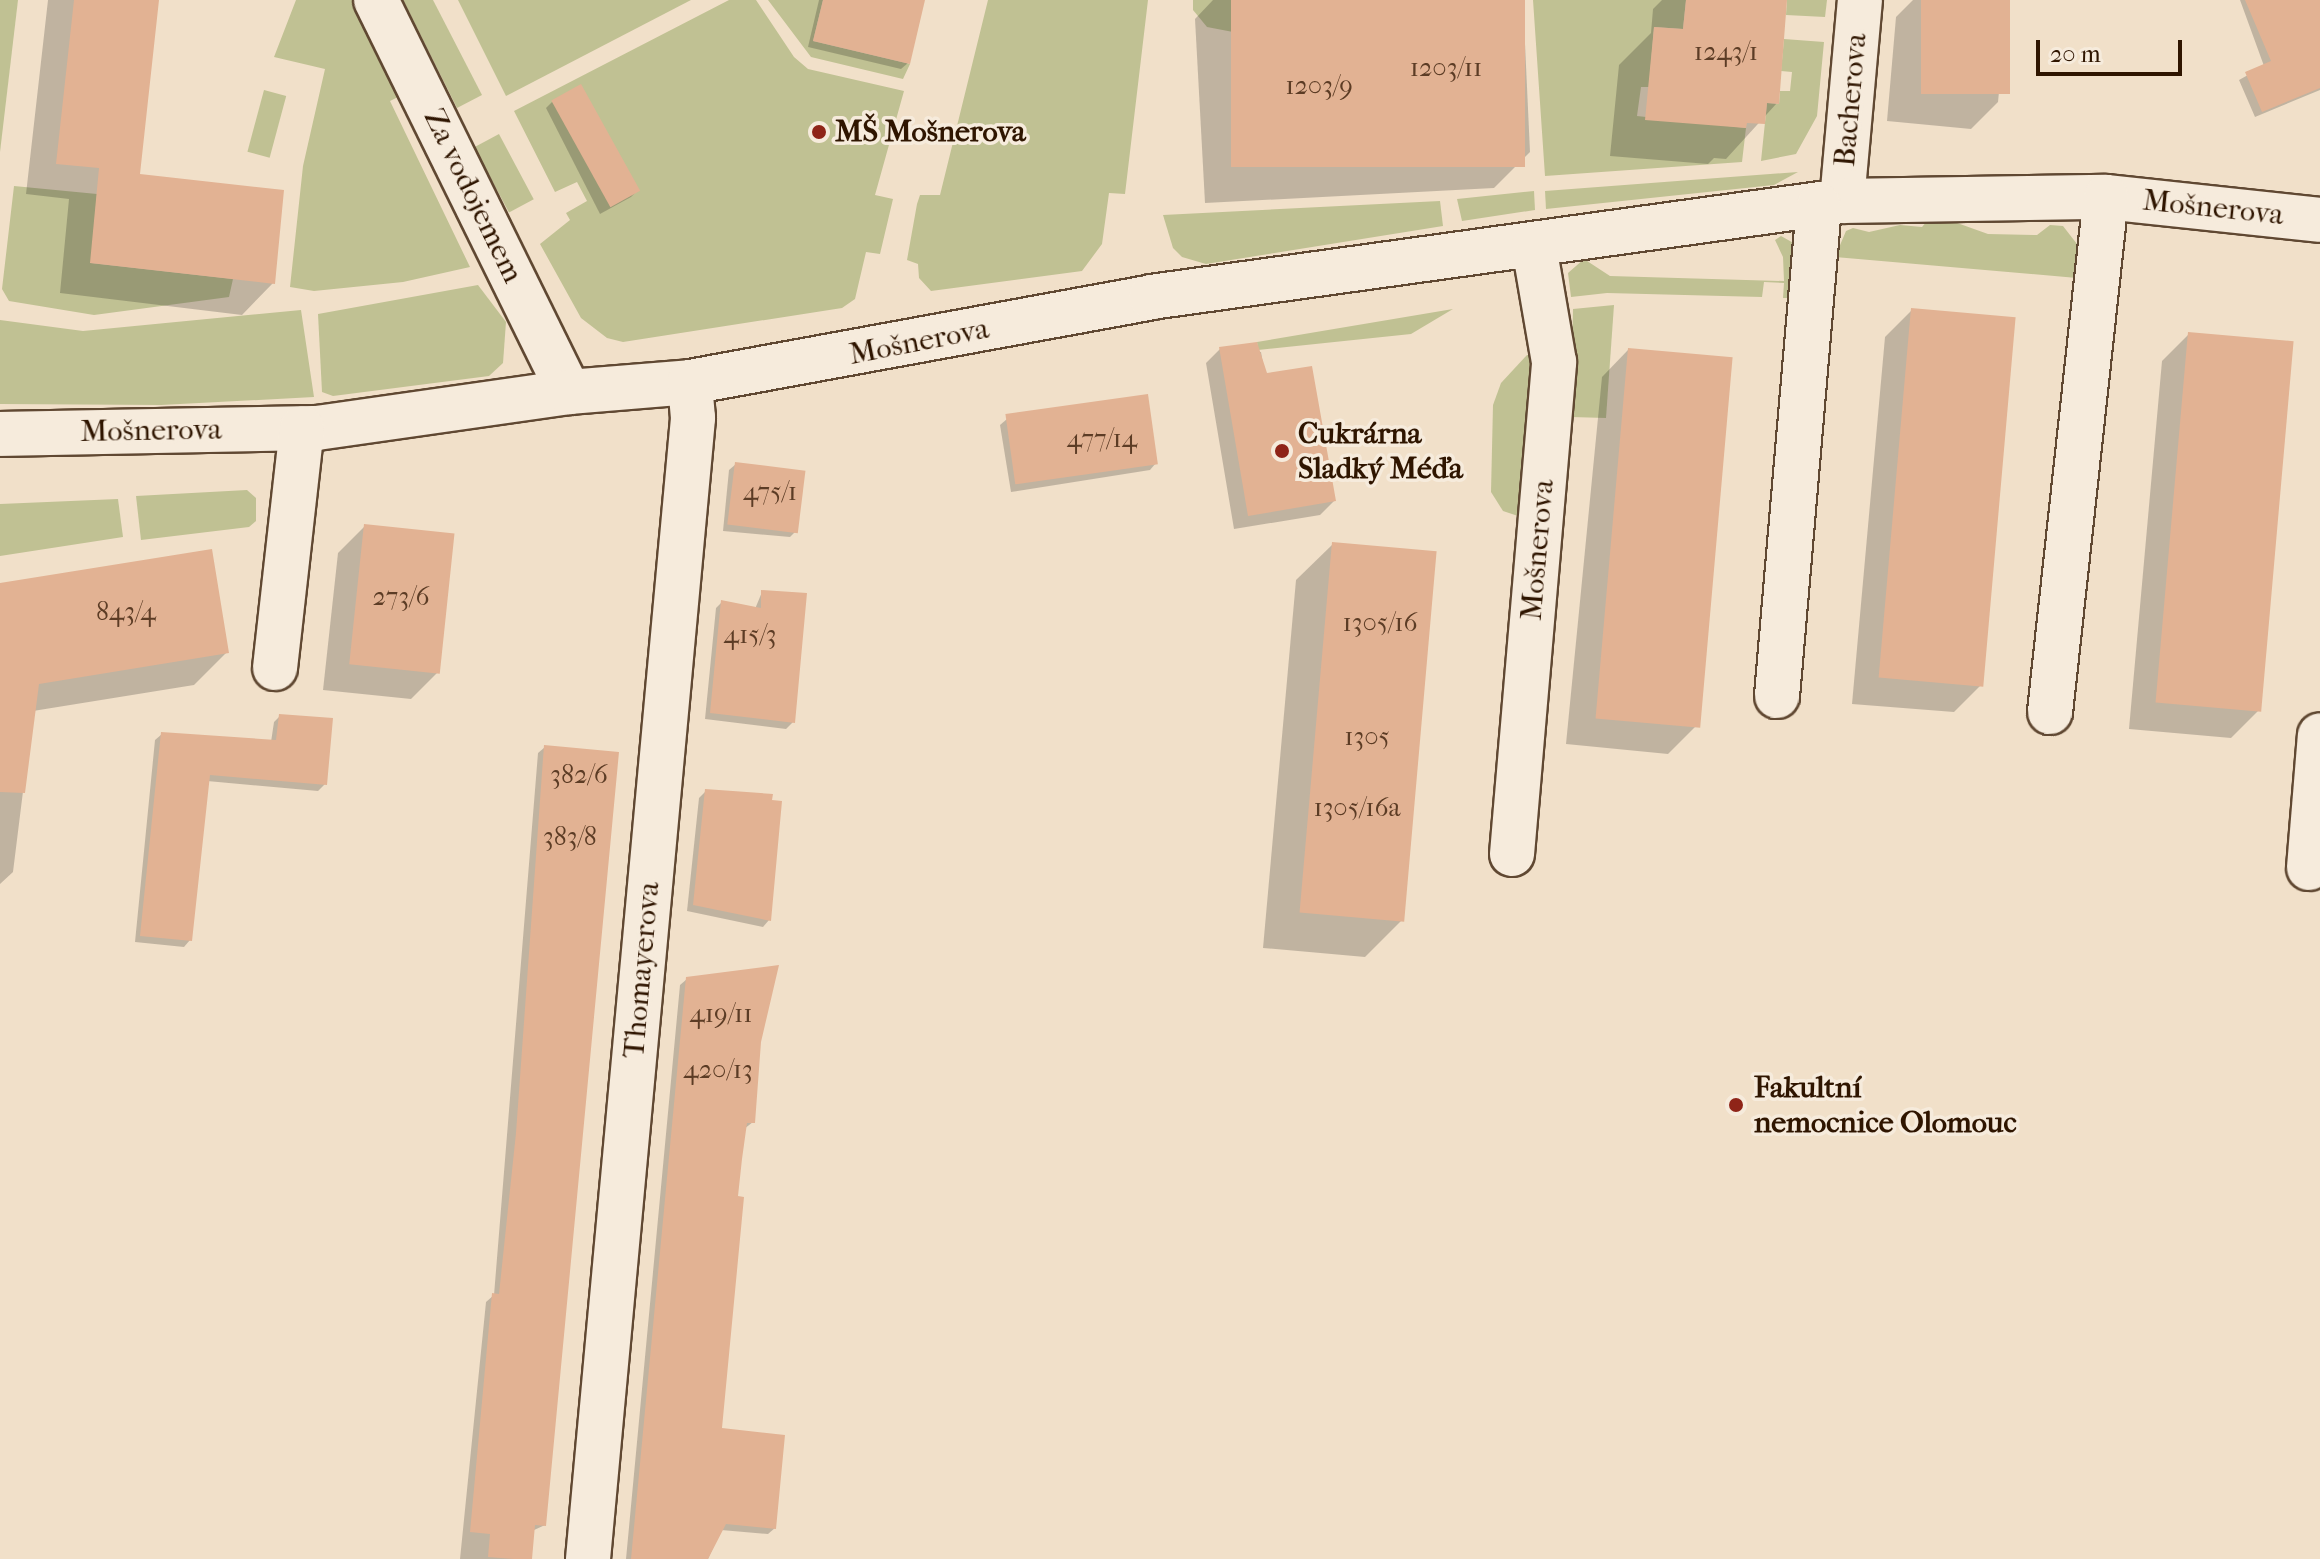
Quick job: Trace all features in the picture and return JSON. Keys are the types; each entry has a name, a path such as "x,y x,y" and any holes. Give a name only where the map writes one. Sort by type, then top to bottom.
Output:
{"street":[{"name":"Za vodojemem","path":"376,0 569,392"},
{"name":"Bacherova","path":"1830,203 1860,0"},
{"name":"Mošnerova","path":"2050,712 2106,197"},
{"name":"Mošnerova","path":"0,434 302,429 569,392 690,382 1151,297 1830,203 2106,197 2320,220"},
{"path":"1777,696 1830,203"},
{"name":"Mošnerova","path":"1512,854 1554,362 1534,246"},
{"name":"Thomayerova","path":"588,1559 693,418 690,382"},
{"path":"275,668 302,429"},
{"path":"2309,868 2320,735"}],"green space":[{"path":"0,0 18,0 0,152"},
{"path":"296,0 352,0 400,96 390,101 470,267 403,282 314,291 290,287 303,166 325,69 274,57"},
{"path":"403,0 433,0 482,95 457,108"},
{"path":"458,0 691,0 506,96"},
{"path":"729,0 756,0 794,57 808,69 904,91 875,195 893,199 880,254 866,252 855,299 842,308 623,342 607,338 581,318 540,244 570,220 566,213 587,201 577,182 555,192 514,111"},
{"path":"768,0 823,0 813,41 910,64 903,79 811,57"},
{"path":"988,0 1148,0 1125,194 1109,193 1102,244 1082,271 931,291 919,278 918,264 907,260 917,204 920,195 940,195"},
{"path":"1193,0 1231,0 1233,32 1207,27 1193,10"},
{"path":"1533,0 1686,0 1683,29 1654,27 1649,87 1641,87 1637,116 1746,128 1742,162 1545,176"},
{"path":"1787,0 1827,0 1825,17 1786,15"},
{"path":"1784,39 1824,42 1817,116 1796,154 1761,161 1767,103 1779,104 1780,91 1790,91 1792,72 1781,71"},
{"path":"264,90 286,96 270,158 247,152"},
{"path":"499,134 534,199 509,212 474,147"},
{"path":"1798,172 1774,185 1546,209 1545,191"},
{"path":"14,186 97,194 91,263 233,279 229,297 94,315 9,301 2,289"},
{"path":"1534,191 1535,210 1462,221 1457,199"},
{"path":"1440,201 1443,226 1206,264 1182,257 1173,248 1163,215"},
{"path":"1946,219 1988,234 2037,235 2050,225 2063,226 2077,244 2077,278 1835,257 1846,231 1853,228 1869,232 1900,225 1922,227 1928,220"},
{"path":"1781,236 1797,245 1801,298 1783,298 1784,283 1764,282 1762,297 1607,293 1571,297 1568,273 1584,259 1610,276 1784,281 1783,257 1775,240"},
{"path":"478,285 506,322 503,363 489,376 333,396 322,392 318,314"},
{"path":"1614,305 1606,418 1571,417 1573,309"},
{"path":"1453,309 1411,334 1258,350 1257,342"},
{"path":"301,310 314,397 161,405 0,404 0,320 83,331"},
{"path":"1527,355 1533,355 1524,518 1503,511 1491,492 1493,405 1501,383"},
{"path":"247,490 256,498 256,521 249,527 141,540 136,496"},
{"path":"118,499 123,537 0,556 0,504"}],"building":[{"path":"74,0 159,0 140,174 284,190 275,284 90,263 99,168 56,164"},
{"path":"823,0 925,0 910,64 813,41"},
{"path":"1231,0 1525,0 1525,167 1231,167"},
{"path":"1686,0 1787,0 1779,104 1767,103 1765,124 1747,123 1746,128 1645,120 1654,27 1683,29"},
{"path":"1921,0 2010,0 2010,94 1921,94"},
{"path":"2245,0 2320,0 2320,88 2262,112 2245,72 2271,61"},
{"path":"581,84 640,191 610,207 551,100"},
{"path":"1911,308 2016,317 1983,687 1879,678"},
{"path":"2188,332 2294,341 2261,712 2156,703"},
{"name":"Cukrárna Sladký Méďa","path":"1257,342 1267,373 1312,366 1336,501 1248,516 1219,347"},
{"path":"1628,348 1733,357 1700,728 1596,719"},
{"path":"1148,394 1158,464 1015,484 1005,414"},
{"path":"735,462 805,471 798,533 727,525"},
{"path":"364,524 455,534 440,674 349,664"},
{"path":"1332,542 1437,551 1404,922 1300,913"},
{"path":"212,549 229,653 39,684 25,793 0,792 0,583"},
{"path":"761,590 807,593 795,723 710,713 721,600 761,608"},
{"path":"279,714 333,718 327,785 210,775 192,941 140,936 161,732 276,740"},
{"path":"544,745 619,752 546,1526 535,1525 532,1559 514,1559 488,1557 490,1534 470,1532 492,1293 499,1294 516,1133"},
{"path":"705,789 773,794 772,800 782,801 771,921 693,905"},
{"path":"779,965 761,1042 755,1123 747,1123 742,1159 738,1196 744,1197 722,1428 785,1435 776,1529 726,1524 708,1559 631,1559 686,977"}],"place":[{"name":"MŠ Mošnerova","path":"819,132"},
{"name":"Cukrárna Sladký Méďa","path":"1282,451"},
{"name":"Fakultní nemocnice Olomouc","path":"1736,1105"}]}
